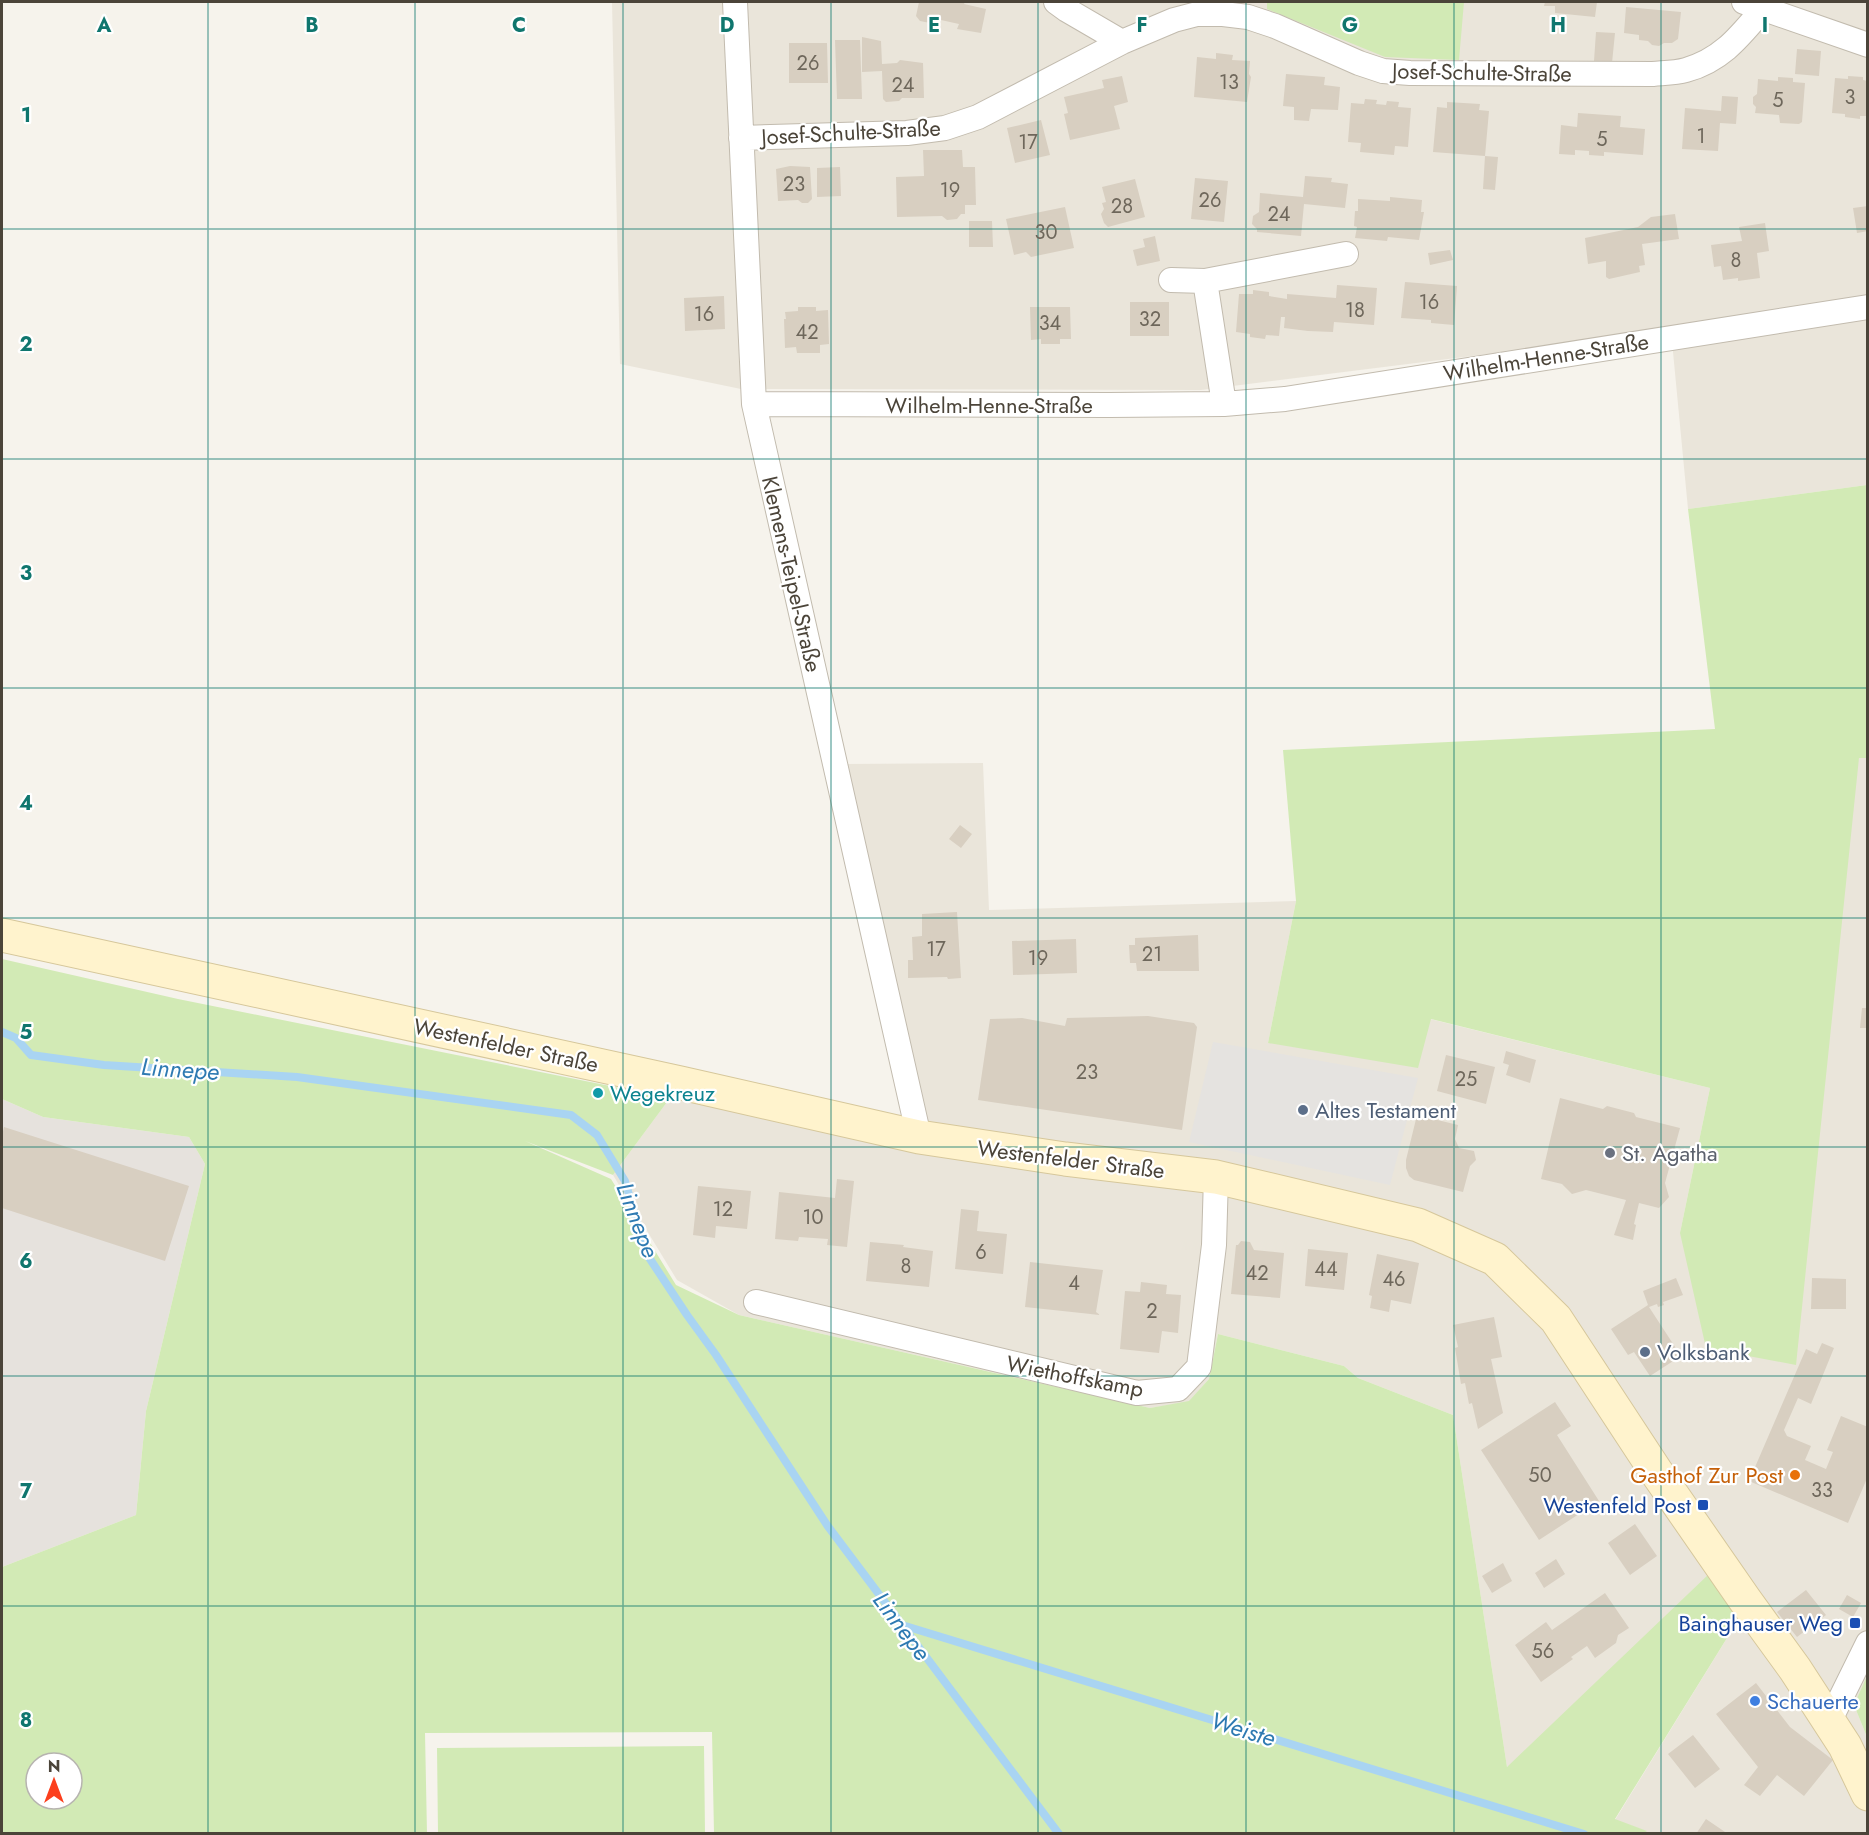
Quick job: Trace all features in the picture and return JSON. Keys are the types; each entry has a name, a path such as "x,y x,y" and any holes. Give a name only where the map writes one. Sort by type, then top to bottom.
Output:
{"main road":[{"name":"Westenfelder Straße","path":"2,935 919,1137 1065,1159 1216,1177 1418,1225 1495,1259 1556,1319 1657,1473 1795,1669 1845,1746 1868,1794"}],"street":[{"name":"Klemens-Teipel-Straße","path":"735,2 754,404 919,1137"},
{"path":"1056,2 1122,42"},
{"name":"Josef-Schulte-Straße","path":"741,138 907,133 945,128 978,117 1122,42 1174,20 1197,14 1248,17 1383,71 1653,74 1684,71 1711,60 1736,41 1753,5"},
{"path":"1753,5 1868,45"},
{"path":"1171,280 1205,281 1346,254"},
{"path":"1205,281 1224,404"},
{"name":"Wilhelm-Henne-Straße","path":"754,404 986,406 1224,404 1285,399 1868,307"},
{"name":"Wiethoffskamp","path":"756,1302 1137,1393 1178,1389 1199,1367 1214,1245 1216,1177"},
{"path":"1829,1722 1868,1643"}],"shaded area":[{"path":"612,2 1867,2 1867,485 1688,509 1671,331 1201,390 741,389 620,364"},
{"path":"1859,758 1867,758 1868,1676 1854,1705 1867,1737 1867,1833 1644,1833 1646,1831 1615,1820 1740,1617 1507,1767 1453,1415 1358,1378 1344,1366 1218,1334 1209,1379 1189,1402 1150,1408 739,1315 677,1280 613,1175 681,1083 930,1130 845,764 983,763 989,910 1296,901 1268,1043 1430,1019 1710,1088 1680,1233"},
{"name":"Altes Testament","path":"1213,1042 1418,1078 1390,1185 1189,1142"},
{"path":"2,1099 43,1117 189,1137 205,1164 146,1411 136,1515 2,1567"}],"green space":[{"path":"1267,2 1464,2 1459,60 1385,57 1267,9"},
{"path":"1867,485 1867,758 1859,758 1796,1365 1706,1348 1680,1233 1710,1088 1431,1019 1418,1068 1268,1043 1296,901 1283,750 1715,729 1688,509"},
{"path":"2,959 178,999 670,1098 613,1175 525,1141 611,1179 676,1285 739,1315 1150,1408 1189,1401 1209,1379 1218,1334 1344,1366 1358,1378 1453,1415 1507,1767 1710,1573 1740,1617 1615,1819 1647,1831 1644,1833 714,1833 712,1732 425,1733 427,1833 2,1833 2,1567 136,1515 146,1411 205,1164 189,1137 43,1117 2,1099"},
{"path":"1867,1676 1867,1737 1854,1705"},
{"path":"704,1746 705,1833 438,1833 437,1748"}],"building":[{"path":"919,2 965,2 964,4 986,9 981,33 957,29 959,24 941,20 935,24 920,21 916,16"},
{"path":"1545,2 1597,2 1595,17 1555,13 1555,6 1544,6"},
{"path":"1626,7 1681,12 1678,39 1659,46 1639,40 1639,35 1624,33"},
{"path":"1596,32 1615,33 1612,63 1594,61"},
{"path":"862,37 881,41 882,64 897,63 900,60 923,63 924,98 902,98 899,101 886,102 883,99 882,71 862,72"},
{"path":"835,40 860,40 862,99 837,99"},
{"path":"789,43 827,43 828,83 789,83"},
{"path":"1797,49 1821,51 1819,76 1795,74"},
{"path":"1216,53 1233,55 1232,60 1250,61 1249,74 1251,77 1247,102 1194,97 1197,57 1216,59"},
{"path":"1286,74 1325,77 1324,85 1340,87 1338,110 1311,109 1309,121 1294,120 1294,107 1283,106"},
{"path":"1122,76 1128,102 1114,106 1120,129 1070,140 1064,114 1068,113 1064,97 1104,88 1102,80"},
{"path":"1848,76 1863,77 1863,80 1868,81 1868,116 1860,116 1860,119 1832,113 1835,78 1848,79"},
{"path":"1778,77 1793,78 1793,82 1805,83 1802,122 1799,124 1780,123 1779,115 1755,113 1753,97 1757,94 1758,79 1778,81"},
{"path":"1722,96 1738,97 1736,124 1720,123 1718,151 1682,149 1685,108 1721,111"},
{"path":"1365,99 1377,100 1376,104 1386,105 1387,101 1399,102 1398,107 1411,108 1408,147 1395,146 1394,155 1360,152 1361,143 1348,142 1351,103 1364,104"},
{"path":"1447,102 1480,104 1479,110 1489,111 1485,156 1433,152 1437,107 1447,108"},
{"path":"1578,113 1621,116 1620,127 1645,129 1643,155 1604,152 1604,156 1589,155 1589,151 1575,150 1575,155 1559,154 1561,125 1577,127"},
{"path":"1041,120 1050,155 1015,163 1007,128"},
{"path":"923,150 962,150 963,167 975,167 976,205 965,205 965,214 961,214 957,219 947,220 942,216 897,217 896,177 924,176"},
{"path":"1485,156 1498,157 1495,190 1483,189"},
{"path":"790,166 810,167 812,199 808,203 798,200 778,201 776,169"},
{"path":"840,167 841,196 817,197 817,168"},
{"path":"1305,176 1332,178 1331,182 1348,184 1345,208 1304,204 1301,236 1257,232 1252,224 1253,216 1259,212 1260,193 1303,197"},
{"path":"1195,178 1228,181 1224,222 1191,219"},
{"path":"1135,179 1145,217 1108,227 1101,214 1104,209 1102,203 1106,202 1102,187"},
{"path":"1390,197 1422,200 1421,212 1424,212 1419,240 1388,237 1387,241 1355,238 1357,227 1354,226 1355,211 1358,211 1358,199 1390,201"},
{"path":"1868,206 1868,231 1857,233 1853,208"},
{"path":"1065,207 1074,248 1031,257 1026,252 1014,255 1006,219"},
{"path":"1675,214 1679,239 1642,244 1645,265 1639,266 1640,272 1609,279 1606,277 1606,261 1588,264 1585,238 1638,227 1651,217"},
{"path":"969,221 992,221 993,247 969,247"},
{"path":"1765,223 1769,251 1757,253 1760,278 1738,281 1738,278 1723,280 1721,266 1714,267 1711,245 1742,241 1739,227"},
{"path":"1155,236 1160,261 1137,266 1133,250 1145,247 1143,239"},
{"path":"1450,250 1453,260 1430,265 1428,253"},
{"path":"1405,282 1457,286 1454,325 1431,323 1431,320 1401,318"},
{"path":"1337,285 1377,288 1374,325 1334,322 1333,332 1308,331 1284,328 1285,317 1281,317 1279,336 1266,335 1265,339 1236,332 1239,294 1253,294 1253,290 1269,292 1269,296 1287,299 1287,294 1336,298"},
{"path":"724,296 725,329 685,331 684,298"},
{"path":"1130,302 1169,302 1169,336 1130,336"},
{"path":"798,307 816,307 816,311 828,310 829,344 820,345 820,353 797,353 796,347 785,348 785,312 798,311"},
{"path":"1030,307 1070,307 1071,339 1060,339 1060,344 1041,344 1041,339 1031,340"},
{"path":"960,825 972,834 961,848 949,839"},
{"path":"957,912 961,978 908,978 908,960 913,960 912,937 922,936 922,914"},
{"path":"1198,935 1199,971 1137,971 1136,963 1130,963 1129,945 1135,945 1135,938"},
{"path":"1076,939 1077,973 1013,975 1012,941"},
{"path":"1862,1008 1868,1008 1868,1028 1860,1028"},
{"path":"1148,1016 1194,1023 1197,1027 1182,1130 978,1100 990,1019 1022,1018 1065,1026 1067,1018"},
{"path":"1506,1051 1536,1060 1530,1083 1506,1075 1509,1065 1503,1063"},
{"path":"1446,1055 1495,1067 1486,1104 1437,1091"},
{"name":"St. Agatha","path":"1560,1098 1603,1109 1607,1106 1634,1113 1636,1117 1680,1128 1665,1183 1669,1197 1659,1208 1639,1203 1633,1240 1614,1235 1626,1200 1586,1190 1572,1194 1562,1184 1541,1179"},
{"path":"1417,1115 1458,1125 1455,1139 1459,1148 1474,1151 1476,1160 1470,1166 1463,1192 1414,1180 1409,1176 1406,1160"},
{"path":"4,1127 189,1186 165,1261 2,1208"},
{"path":"837,1179 854,1181 847,1247 827,1245 828,1239 799,1237 798,1241 775,1239 779,1192 835,1198"},
{"path":"698,1186 751,1191 747,1229 716,1226 715,1238 693,1235"},
{"path":"961,1209 979,1211 977,1231 1007,1234 1003,1274 955,1269"},
{"path":"1241,1241 1250,1242 1254,1250 1284,1253 1280,1298 1231,1294 1236,1245"},
{"path":"870,1242 904,1245 903,1247 933,1251 929,1287 866,1281"},
{"path":"1308,1249 1348,1253 1344,1290 1305,1286"},
{"path":"1377,1254 1419,1263 1411,1304 1391,1300 1389,1312 1370,1308 1372,1296 1369,1295"},
{"path":"1030,1262 1103,1270 1096,1312 1100,1315 1025,1307"},
{"path":"1676,1278 1683,1295 1663,1302 1664,1305 1658,1307 1657,1304 1649,1307 1681,1356 1650,1376 1634,1352 1628,1355 1611,1329 1648,1305 1643,1291"},
{"path":"1812,1278 1846,1279 1846,1309 1811,1309"},
{"path":"1141,1282 1167,1285 1166,1294 1181,1295 1178,1333 1162,1331 1159,1353 1120,1349 1125,1291 1140,1292"},
{"path":"1494,1317 1502,1357 1491,1359 1503,1413 1478,1429 1472,1403 1469,1404 1465,1383 1461,1384 1455,1348 1458,1347 1453,1325"},
{"path":"1822,1343 1834,1348 1811,1404 1798,1398 1784,1430 1787,1436 1811,1446 1805,1460 1826,1469 1833,1452 1827,1450 1841,1416 1868,1427 1868,1476 1848,1523 1749,1481 1806,1349 1817,1354"},
{"path":"1555,1402 1571,1426 1557,1435 1599,1501 1539,1540 1481,1450"},
{"path":"1635,1524 1657,1556 1630,1575 1608,1543"},
{"path":"1556,1559 1565,1574 1544,1588 1535,1573"},
{"path":"1503,1563 1512,1581 1492,1593 1482,1576"},
{"path":"1806,1590 1826,1615 1797,1637 1777,1612"},
{"path":"1605,1593 1629,1628 1618,1635 1616,1643 1595,1658 1587,1646 1541,1682 1515,1645 1546,1622 1552,1630"},
{"path":"1847,1595 1861,1603 1853,1617 1839,1609"},
{"path":"1756,1683 1790,1727 1833,1760 1804,1796 1777,1775 1760,1796 1744,1785 1758,1767 1716,1714"},
{"path":"1693,1735 1720,1769 1695,1788 1668,1754"},
{"path":"1706,1819 1728,1834 1696,1834"}],"waterway":[{"name":"Linnepe","path":"2,1032 16,1038 31,1055 104,1065 297,1077 571,1115 597,1135 625,1181 646,1253 827,1525 1059,1834"},
{"name":"Weiste","path":"902,1625 1584,1834"}],"place":[{"name":"Wegekreuz","path":"598,1093"},
{"name":"Altes Testament","path":"1303,1110"},
{"name":"St. Agatha","path":"1610,1153"},
{"name":"Volksbank","path":"1645,1352"},
{"name":"Gasthof Zur Post","path":"1795,1475"},
{"name":"Westenfeld Post","path":"1703,1505"},
{"name":"Bainghauser Weg","path":"1855,1623"},
{"name":"Schauerte","path":"1755,1701"}]}
